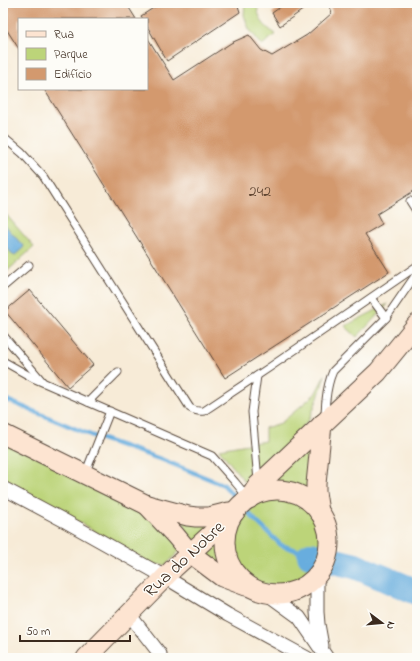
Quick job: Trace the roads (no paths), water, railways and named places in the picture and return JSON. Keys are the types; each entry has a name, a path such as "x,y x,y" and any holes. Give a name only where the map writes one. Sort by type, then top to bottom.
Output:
{"main road":[{"name":"Rua do Nobre","path":"86,658 169,573 241,505 322,424 378,372 417,324"},
{"path":"319,512 316,484 322,424"},
{"path":"3,434 147,505 188,516 209,517 241,505 263,492 278,490 294,493 308,500 319,512 327,527 329,544 326,559 318,574 303,588 285,594 258,590 222,577 198,571 169,573"},
{"path":"147,505 190,553 222,577"},
{"path":"241,505 229,524 226,536 228,559 240,580 258,590"}],"street":[{"path":"3,488 72,525 169,573 228,615 308,658"},
{"path":"318,574 317,618 325,655"},
{"path":"258,590 299,617 325,655"},
{"path":"129,614 162,657"}],"lane":[{"path":"3,137 22,153 43,176 190,408 199,412 204,411 257,376 417,266"},
{"path":"410,201 417,212"},
{"path":"3,287 29,265"},
{"path":"322,424 326,412 326,400 330,378 334,371 386,318 417,273"},
{"path":"371,298 386,318"},
{"path":"3,336 43,382"},
{"path":"3,361 33,378 212,456 235,482 241,505"},
{"path":"88,402 118,372"},
{"path":"241,505 257,376"},
{"path":"84,474 110,411"}],"water":[{"path":"3,223 24,247 14,256 3,243"}],"waterway":[{"path":"3,398 93,436 163,460 224,485 255,520 281,545 310,555"},
{"path":"310,555 355,566 417,592"}]}
